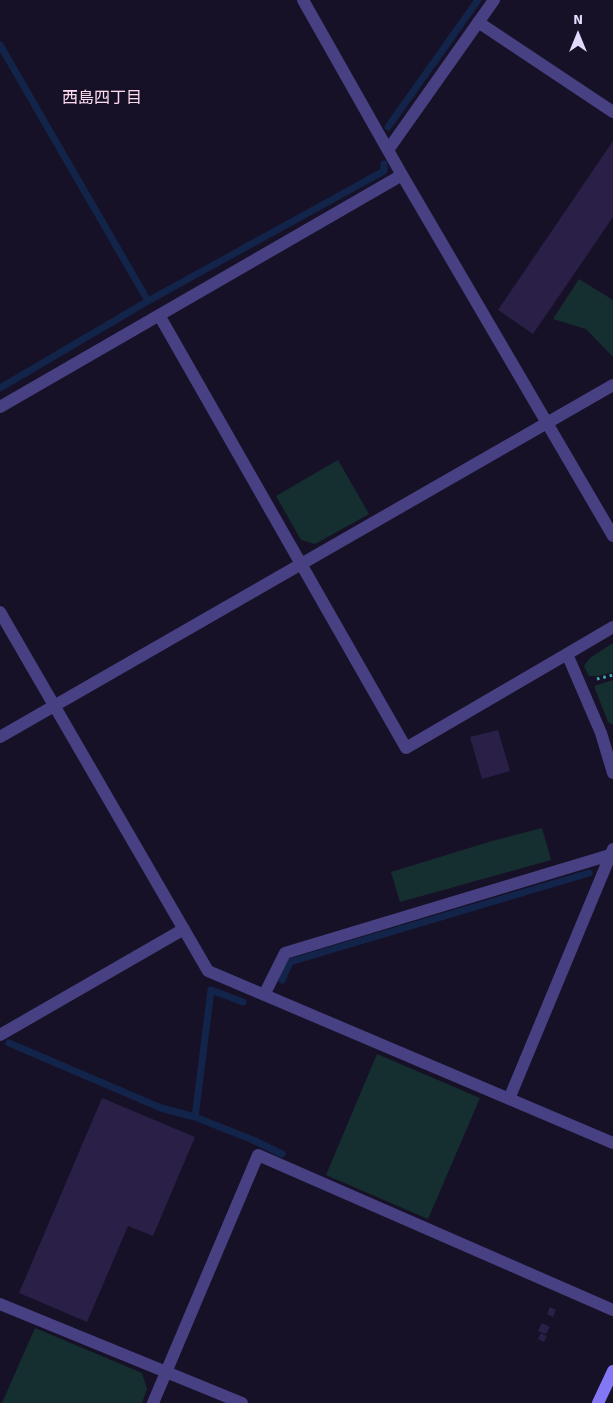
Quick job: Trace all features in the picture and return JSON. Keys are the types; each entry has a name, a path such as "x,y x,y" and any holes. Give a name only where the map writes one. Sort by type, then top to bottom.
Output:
{"main road":[{"path":"598,1403 613,1371"}],"street":[{"path":"303,0 402,175 613,536"},
{"path":"388,150 494,0"},
{"path":"478,22 613,112"},
{"path":"0,406 402,175"},
{"path":"159,316 406,748 613,627"},
{"path":"0,738 613,385"},
{"path":"0,612 208,971 613,1143"},
{"path":"567,654 601,733 613,773"},
{"path":"264,995 285,953 612,852"},
{"path":"509,1099 612,852"},
{"path":"0,1035 184,929"},
{"path":"153,1403 258,1155 613,1310"},
{"path":"0,1304 242,1403"}],"green space":[{"path":"579,279 613,300 613,357 586,329 553,319"},
{"path":"338,460 369,514 315,544 301,540 276,496"},
{"path":"613,643 613,672 589,676 584,666 590,658"},
{"path":"613,680 613,725 608,722 594,686"},
{"path":"542,828 551,860 400,902 391,872 492,841"},
{"path":"377,1054 480,1098 428,1219 326,1175"},
{"path":"35,1328 142,1373 147,1389 142,1403 2,1403"}],"building":[{"path":"613,141 613,217 533,334 498,310"},
{"path":"498,730 510,771 482,779 470,737"},
{"path":"102,1098 195,1137 153,1236 128,1226 87,1322 19,1293"},
{"path":"550,1307 556,1310 553,1317 547,1314"},
{"path":"542,1323 550,1327 546,1334 538,1331"},
{"path":"541,1333 547,1336 544,1342 538,1339"}],"waterway":[{"path":"388,127 478,0"},
{"path":"0,45 148,301"},
{"path":"0,388 148,301 384,171 384,164"},
{"path":"282,980 290,962 589,873"},
{"path":"195,1117 211,990 243,1002"},
{"path":"9,1043 161,1108 195,1117 253,1140 282,1154"}],"district":[{"name":"西島四丁目","path":"102,99"}]}
